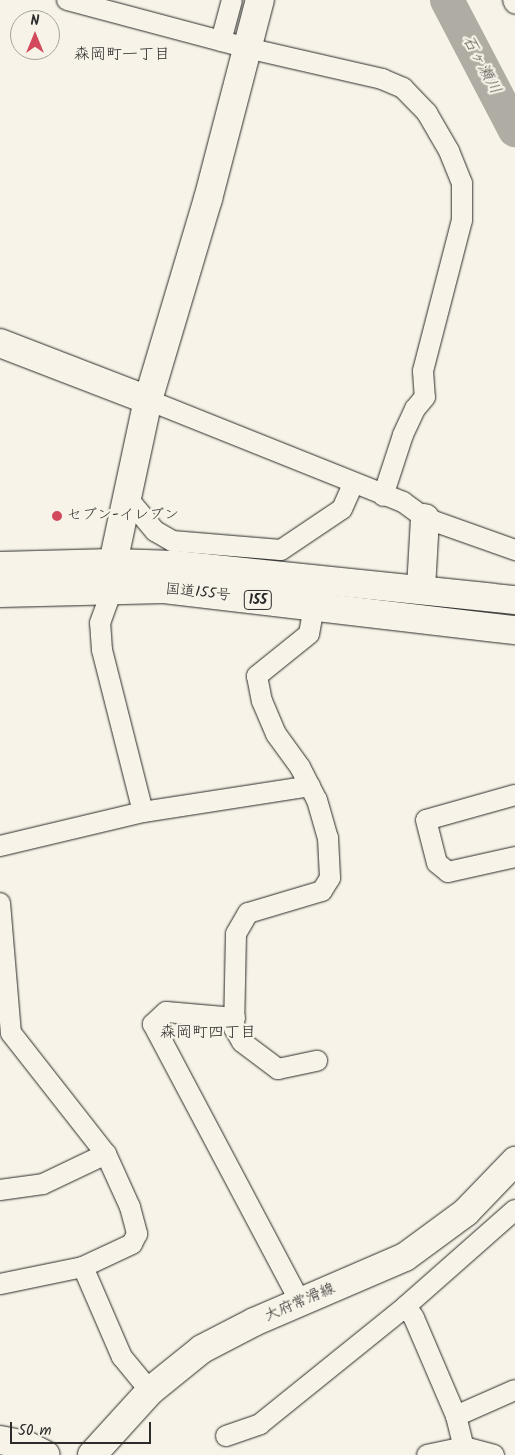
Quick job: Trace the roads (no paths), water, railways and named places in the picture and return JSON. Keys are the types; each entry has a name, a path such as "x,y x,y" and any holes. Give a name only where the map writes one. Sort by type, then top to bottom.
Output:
{"main road":[{"path":"112,590 113,563 148,400 208,199 260,0"},
{"path":"0,343 148,400"},
{"path":"421,588 425,518"},
{"name":"国道155号","path":"0,566 113,563 176,565 421,588 515,600"},
{"name":"国道155号","path":"0,593 164,589 515,630"},
{"name":"大府常滑線","path":"92,1455 150,1391 172,1370 224,1336 405,1257 466,1212 515,1161"},
{"path":"0,1440 26,1445 46,1455"}],"street":[{"path":"67,0 247,48 382,79 403,88 427,112 450,151 462,183 462,220 423,371 425,397 415,409 403,435 383,496"},
{"path":"221,41 232,0"},
{"path":"513,0 515,4"},
{"path":"148,400 353,484 403,502 425,518 515,550"},
{"path":"125,505 134,506 155,531 172,541 281,550 342,509 353,484"},
{"path":"112,590 100,623 102,650 143,812"},
{"path":"314,606 309,634 257,676 262,701 276,734 310,786 328,838 330,878 322,892 248,913 236,934 234,1028 242,1042 278,1069 317,1061"},
{"path":"0,846 143,812 310,786"},
{"path":"515,795 426,820 437,863 448,872 515,857"},
{"path":"0,903 5,1036 106,1154 130,1207 137,1234 132,1244 82,1267 0,1284"},
{"path":"234,1018 166,1012 153,1024 301,1303"},
{"path":"0,1190 43,1184 106,1154"},
{"path":"226,1436 260,1424 406,1306 515,1210"},
{"path":"82,1267 122,1357 150,1391"},
{"path":"406,1306 414,1318 456,1416 464,1447"},
{"path":"456,1416 515,1390"},
{"path":"427,1455 464,1447 494,1455"}],"waterway":[{"name":"石ヶ瀬川","path":"447,0 515,130"}],"place":[{"name":"セブン-イレブン","path":"57,516"}],"district":[{"name":"森岡町一丁目","path":"122,55"},
{"name":"森岡町四丁目","path":"208,1033"}]}
